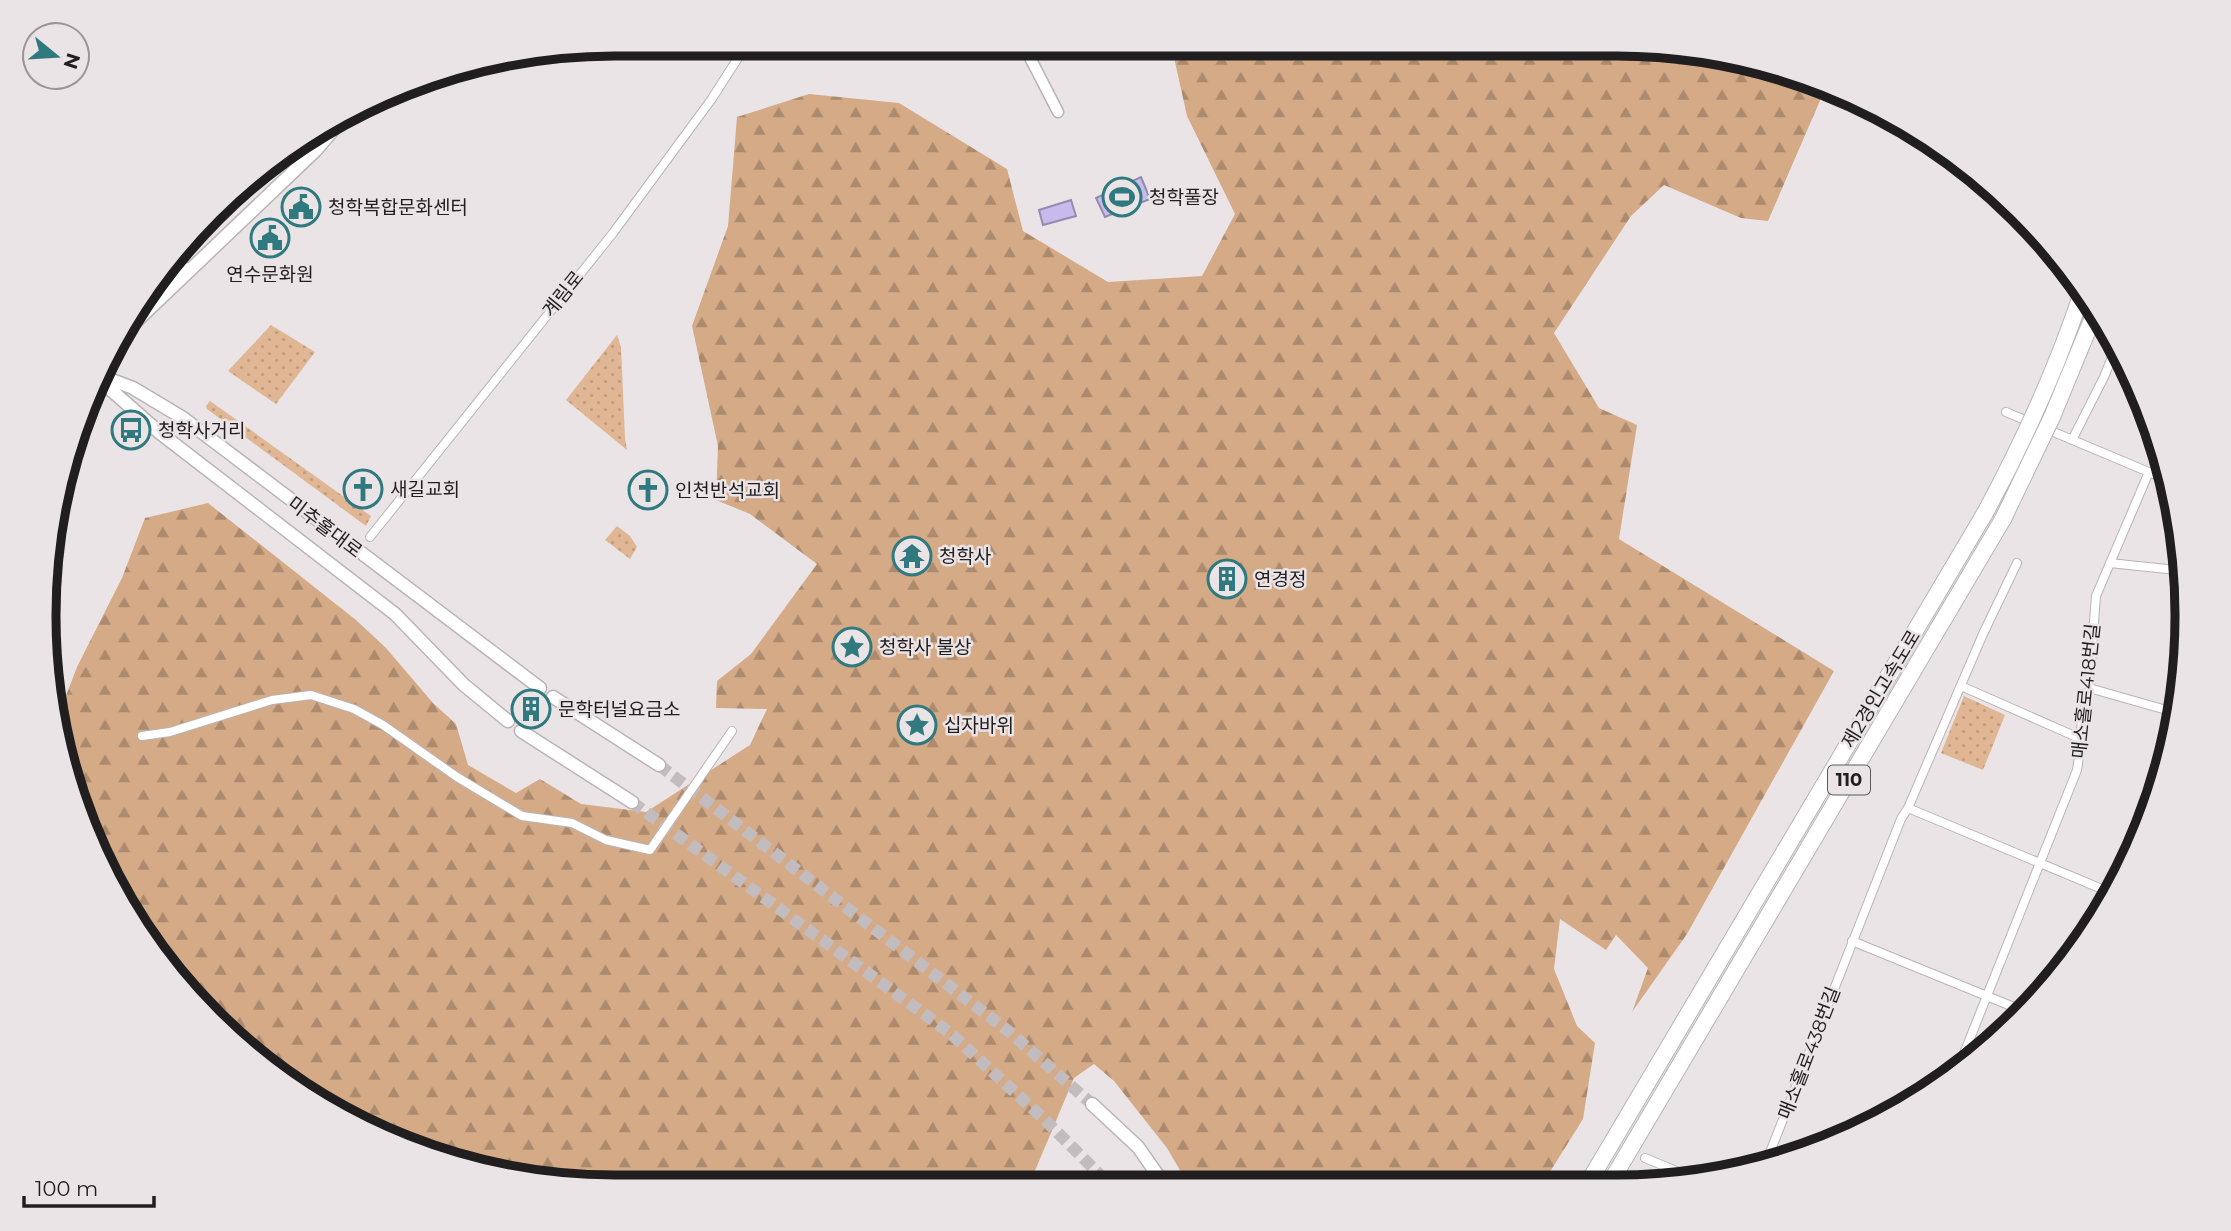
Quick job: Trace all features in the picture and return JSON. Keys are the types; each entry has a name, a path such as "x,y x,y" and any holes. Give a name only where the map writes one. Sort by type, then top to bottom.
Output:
{"highway":[{"name":"제2경인고속도로","path":"1593,1175 1985,513 2049,385 2079,302"},
{"name":"제2경인고속도로","path":"1615,1175 2003,519 2053,417 2091,322"}],"main road":[{"path":"146,312 328,136"},
{"path":"172,275 195,267"},
{"name":"미추홀대로","path":"109,379 133,388 183,418 540,688"},
{"name":"미추홀대로","path":"106,386 160,433 395,614 464,685 508,721"},
{"path":"553,697 659,765"},
{"path":"521,731 632,802"},
{"path":"1092,1104 1138,1147 1158,1175"}],"street":[{"name":"계림로","path":"370,537 613,233 711,100 739,56"},
{"path":"1029,56 1058,112"},
{"path":"2072,440 2112,358"},
{"path":"2006,412 2157,475"},
{"name":"매소홀로418번길","path":"1965,1052 2077,770 2080,757 2079,738 2089,688 2096,596 2149,472"},
{"path":"2110,562 2173,570"},
{"name":"매소홀로438번길","path":"1770,1153 1901,819 2017,563"},
{"path":"1961,687 2079,738"},
{"path":"2089,688 2166,710"},
{"path":"142,736 170,732 272,700 311,695 354,709 383,724 457,777 522,816 572,823 606,840 650,850 732,731"},
{"path":"1908,808 2103,889"},
{"path":"1852,941 2014,1007"},
{"path":"1645,1158 1676,1171"}],"shaded area":[{"path":"1141,177 1150,199 1105,217 1096,198"},
{"path":"1071,200 1076,216 1043,225 1039,210"},
{"path":"271,325 315,352 276,404 228,371"},
{"path":"617,335 621,347 627,450 566,400"},
{"path":"210,401 371,516 366,526 207,409"},
{"path":"617,526 630,536 637,547 630,559 605,540"},
{"path":"1964,696 2005,715 1983,770 1941,753"}],"green space":[{"path":"1174,56 1652,57 1725,67 1760,75 1822,96 1768,221 1741,218 1664,185 1631,216 1554,333 1599,408 1637,425 1619,539 1834,671 1687,934 1632,1012 1648,968 1616,935 1606,950 1560,919 1554,969 1577,1026 1595,1043 1583,1119 1548,1175 1183,1175 1167,1148 1114,1081 1094,1064 1074,1078 1033,1175 616,1175 542,1170 471,1156 436,1145 401,1132 336,1100 305,1081 247,1036 195,984 150,926 114,863 86,795 75,760 63,703 77,667 122,578 145,518 208,503 356,620 386,648 433,703 456,724 468,765 516,793 540,779 581,804 646,812 750,745 767,709 716,708 717,681 751,654 817,564 750,514 716,500 718,446 692,326 728,226 737,117 809,94 899,103 1007,169 1023,231 1108,282 1202,276 1235,214 1187,116"}],"tunnel":[{"path":"659,765 1007,1030 1092,1104"},
{"path":"632,802 949,1032 1044,1119 1100,1175"}],"place":[{"name":"청학풀장","path":"1122,197"},
{"name":"청학복합문화센터","path":"301,207"},
{"name":"연수문화원","path":"270,238"},
{"name":"청학사거리","path":"131,430"},
{"name":"새길교회","path":"363,489"},
{"name":"인천반석교회","path":"648,490"},
{"name":"청학사","path":"912,556"},
{"name":"연경정","path":"1227,579"},
{"name":"청학사 불상","path":"852,647"},
{"name":"문학터널요금소","path":"531,709"},
{"name":"십자바위","path":"917,725"}]}
